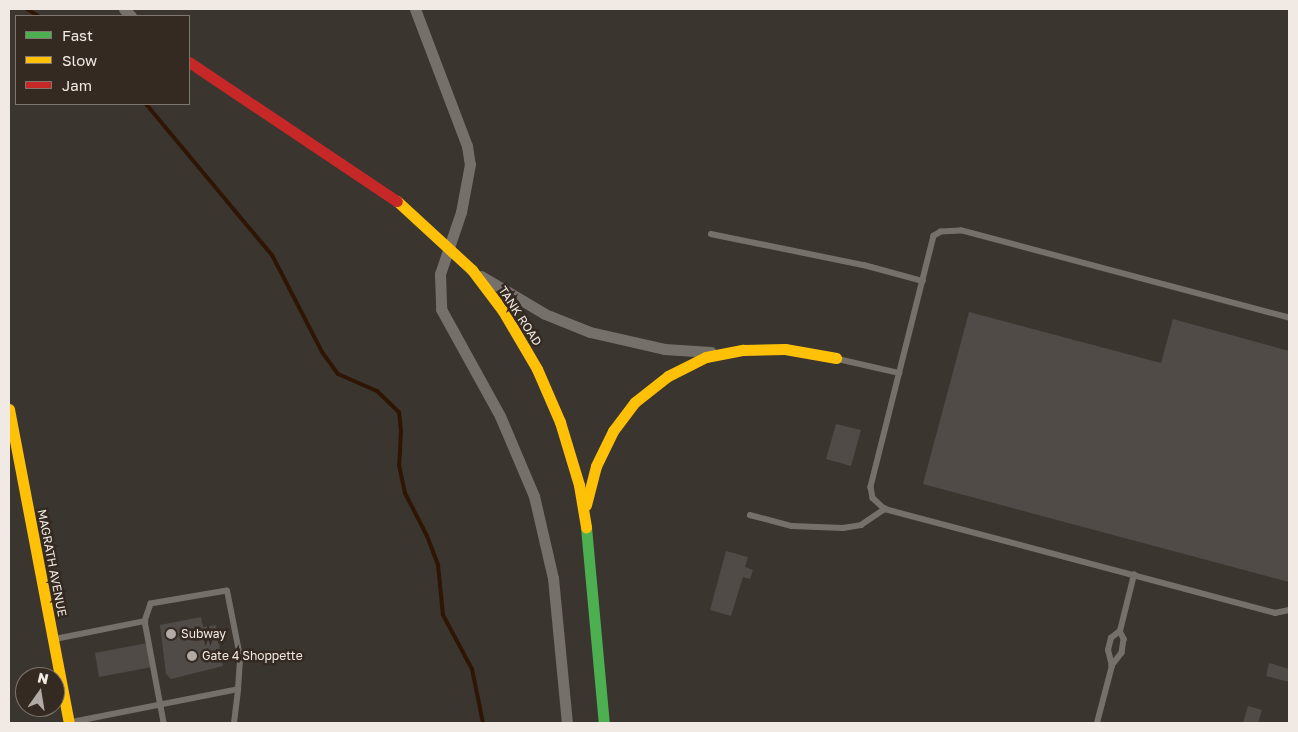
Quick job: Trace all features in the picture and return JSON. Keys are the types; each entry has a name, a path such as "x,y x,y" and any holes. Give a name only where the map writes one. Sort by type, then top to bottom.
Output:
{"street":[{"path":"415,9 467,146 470,164 468,185 440,274 441,309 520,457 546,541 553,578 566,723"},
{"name":"TANK ROAD","path":"190,63 346,164 400,203 472,270 503,312 537,370 560,422 585,512 604,723"},
{"path":"472,270 545,314 590,332 664,350 723,352 785,349 836,358"},
{"path":"585,512 604,448 635,402 674,373 723,352"},
{"name":"MAGRATH AVENUE","path":"9,409 69,723"}],"lane":[{"path":"1289,318 961,231 950,230 934,236 871,487 874,498 884,509 1275,613 1289,610"},
{"path":"711,234 864,265 923,280"},
{"path":"836,358 899,373"},
{"path":"750,515 792,526 843,528 861,525 884,509"},
{"path":"1112,666 1108,650 1111,638 1120,630 1134,575"},
{"path":"164,723 145,621 151,604 227,591 240,657 234,723"},
{"path":"53,640 145,621"},
{"path":"1097,723 1112,666 1121,654 1124,639 1120,630"},
{"path":"69,723 238,689"}],"building":[{"path":"969,312 1161,363 1173,319 1289,351 1289,582 923,484"},
{"path":"836,424 861,430 851,466 826,459"},
{"path":"726,551 748,557 745,567 753,570 750,579 743,577 731,616 710,610"},
{"name":"Gate 4 Shoppette","path":"201,617 203,627 216,625 223,666 171,679 166,674 160,625"},
{"path":"147,643 152,667 99,677 95,653"},
{"path":"1269,663 1289,669 1289,682 1266,676"},
{"path":"1248,706 1262,710 1258,723 1243,723"}],"waterway":[{"path":"27,9 36,15"},
{"path":"147,105 272,255 322,352 338,374 377,391 399,412 401,431 399,465 405,493 427,536 438,565 443,615 472,669 483,723"}],"traffic: fast":[{"path":"586,527 604,723"}],"traffic: slow":[{"path":"397,201 472,270 503,311 537,369 560,422 579,485 586,527"},
{"path":"586,505 596,466 613,431 635,402 668,376 706,357 743,350 785,349 836,358"},
{"path":"9,409 69,723"}],"traffic: jam":[{"path":"190,63 397,201"}],"place":[{"name":"Subway","path":"171,634"},
{"name":"Gate 4 Shoppette","path":"192,656"}]}
